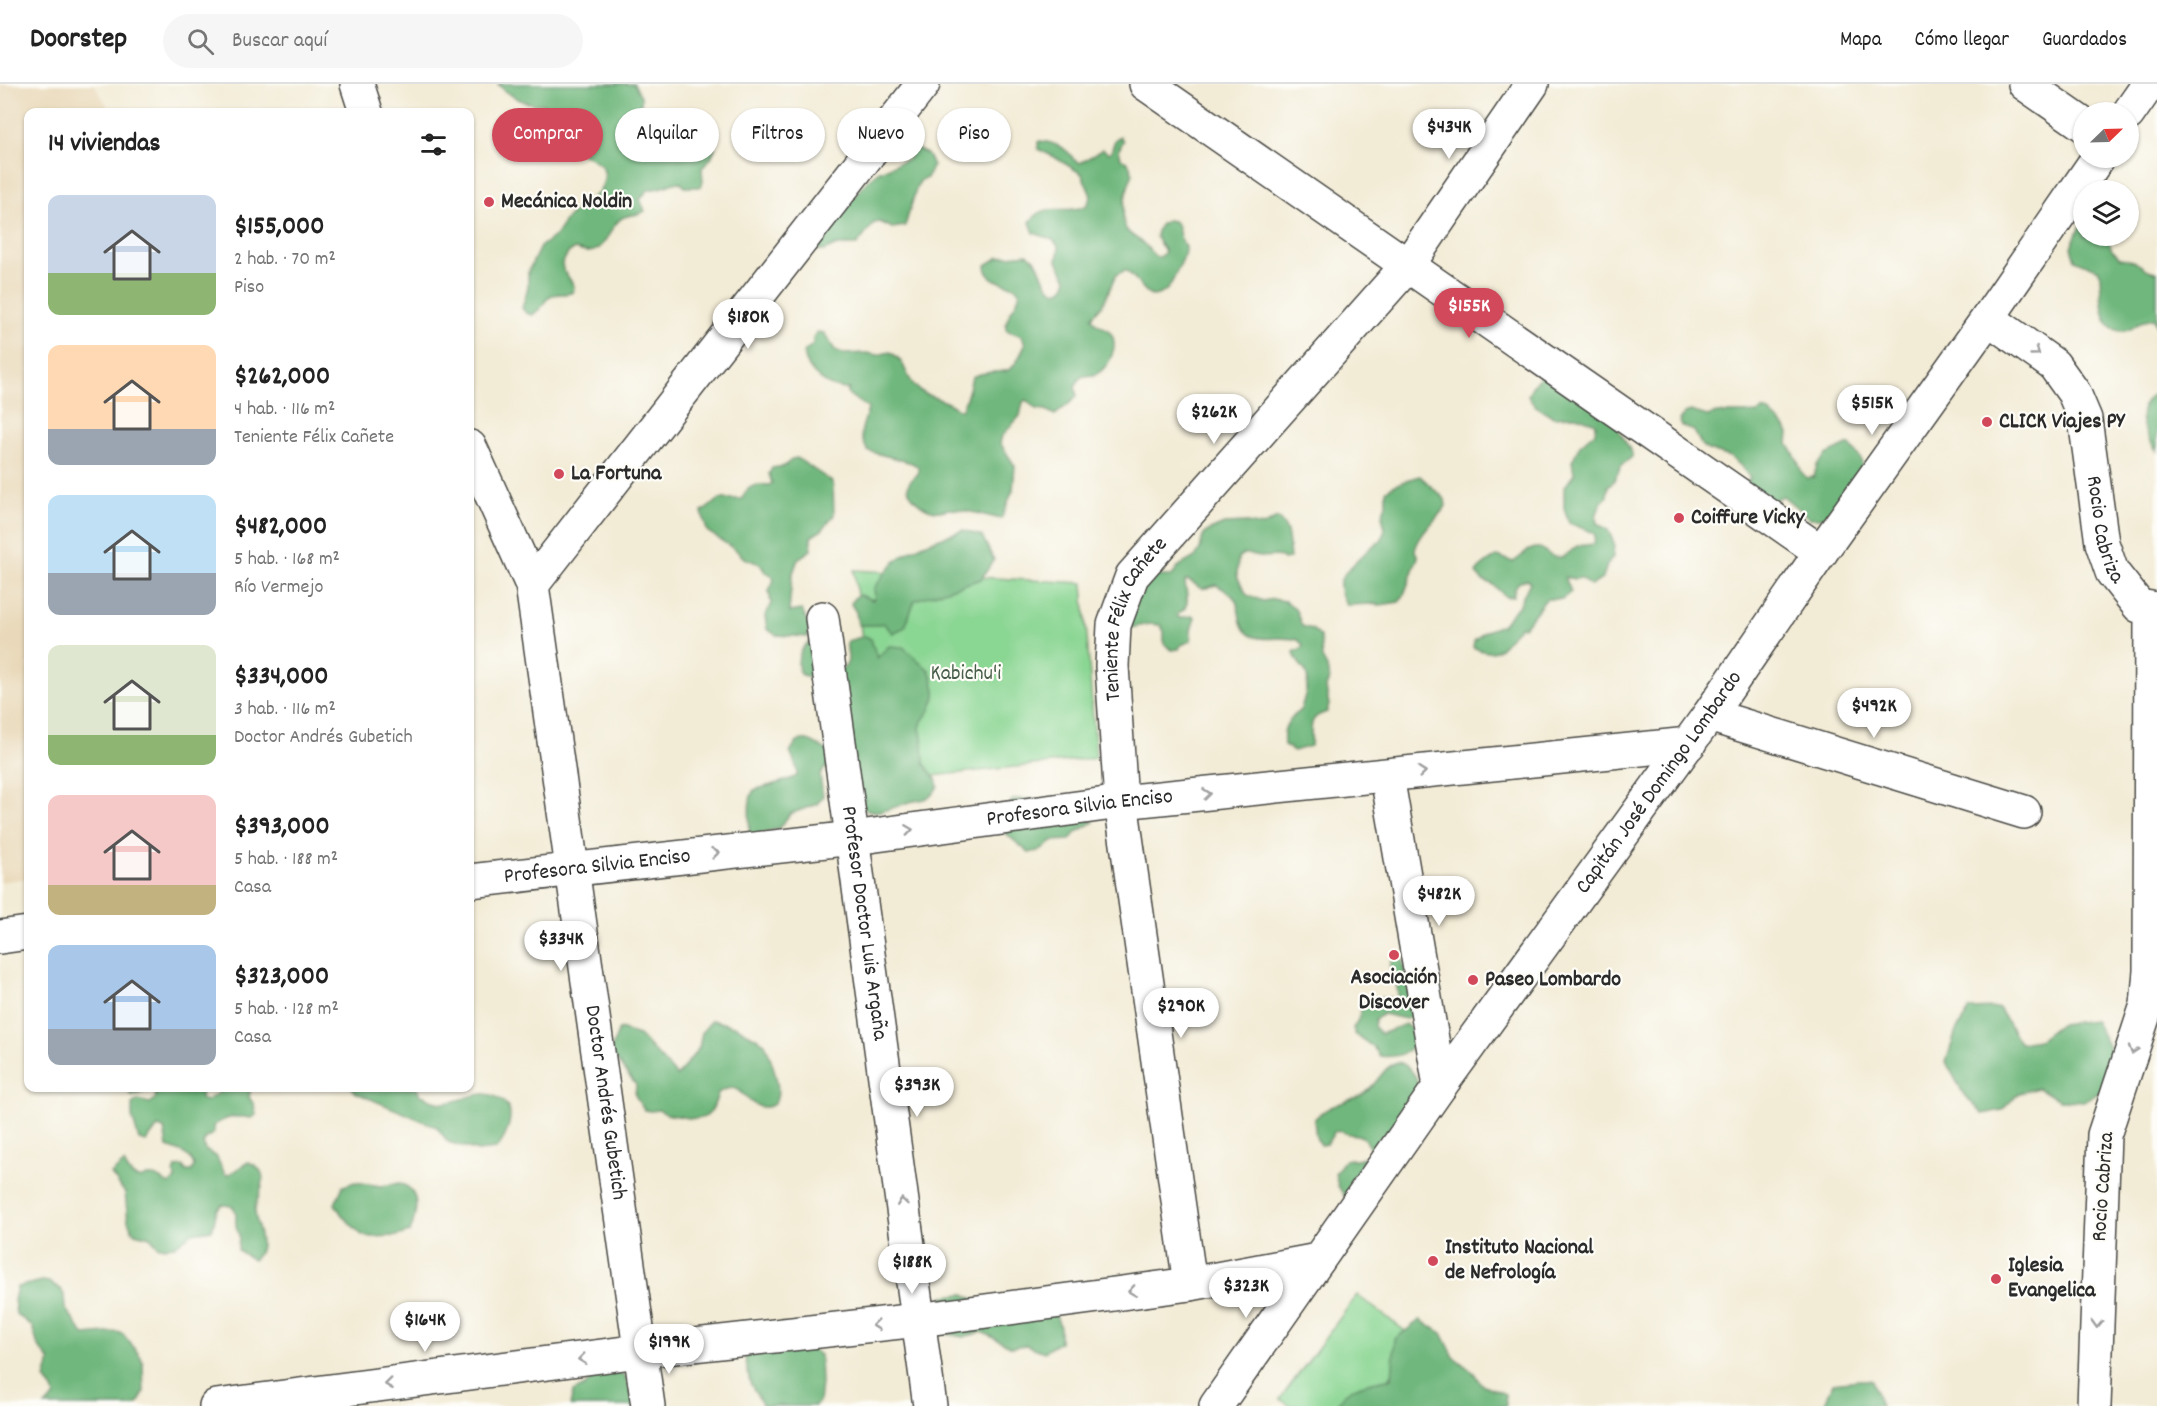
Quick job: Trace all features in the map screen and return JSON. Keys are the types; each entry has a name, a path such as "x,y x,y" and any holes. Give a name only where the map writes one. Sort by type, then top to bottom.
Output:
{"street":[{"path":"357,84 365,108"},
{"path":"532,585 923,84"},
{"path":"1146,84 1821,552"},
{"name":"Teniente Félix Cañete","path":"1190,1284 1121,802 1112,666 1114,625 1132,576 1408,265 1532,84"},
{"path":"2025,84 2073,117"},
{"path":"2136,102 2149,84"},
{"name":"Capitán José Domingo Lombardo","path":"1216,1406 1440,1086 1689,744 2091,168"},
{"name":"Rocio Cabriza","path":"1988,318 2054,365 2074,393 2085,419 2102,543 2112,572 2139,606 2154,608 2150,971 2147,1005 2104,1135 2094,1406"},
{"name":"Doctor Andrés Gubetich","path":"474,456 532,585 648,1406"},
{"name":"Profesor Doctor Luis Argaña","path":"822,618 930,1406"},
{"path":"1709,715 2024,812"},
{"name":"Profesora Silvia Enciso","path":"474,880 853,838 1121,802 1689,744"},
{"path":"1387,776 1440,1086"},
{"path":"0,937 24,934"},
{"path":"216,1406 640,1351 918,1320 1190,1284 1318,1260"}],"shaded area":[{"path":"0,84 94,84 109,108 24,108 24,879 0,882"}],"green space":[{"path":"498,84 634,84 641,96 641,108 615,108 615,162 707,162 702,168 703,182 700,187 685,187 680,182 649,189 640,199 645,211 622,218 616,223 600,248 586,252 575,249 569,252 562,263 563,269 574,286 573,292 549,297 532,315 526,313 522,308 528,287 528,272 540,247 556,235 567,218 599,192 604,180 604,171 597,162 603,162 603,108 545,108 543,104 519,99"},
{"path":"1120,136 1123,141 1119,150 1121,158 1129,164 1133,174 1125,202 1124,224 1126,229 1155,256 1160,257 1165,252 1156,237 1158,229 1168,220 1176,223 1185,252 1172,282 1163,293 1152,296 1125,270 1116,275 1103,304 1092,317 1112,336 1114,343 1109,362 1094,375 1081,377 1075,386 1077,397 1055,415 1046,410 1036,409 1026,400 1023,402 1020,416 1002,436 1000,443 1015,466 1013,490 1001,519 963,510 938,511 926,508 912,497 908,488 909,483 918,474 918,467 912,463 868,451 861,433 868,408 847,393 849,389 833,387 819,379 809,367 804,352 813,344 813,338 817,332 824,333 835,350 845,354 877,355 890,352 900,360 918,389 961,410 972,377 982,373 1009,370 1025,344 1022,336 1006,330 1007,320 1020,292 990,276 986,265 999,257 1027,254 1037,263 1048,285 1057,292 1061,290 1067,279 1057,261 1059,247 1053,240 1034,233 1030,222 1043,211 1079,208 1087,205 1091,196 1082,174 1038,149 1038,142 1060,146 1080,163 1103,149 1108,153 1111,152 1115,140"},
{"path":"925,153 933,165 927,178 921,180 917,186 905,226 892,228 880,222 874,223 857,245 837,245 824,251 812,249 868,180 878,172 901,162 925,162"},
{"path":"2073,242 2073,246 2110,246 2120,258 2157,272 2157,326 2154,318 2124,331 2115,330 2109,325 2102,308 2099,270 2075,260 2071,247"},
{"path":"1573,364 1586,368 1605,383 1618,429 1632,453 1632,457 1621,466 1614,481 1608,486 1607,497 1601,503 1596,516 1597,523 1608,530 1614,543 1613,557 1607,565 1603,578 1591,586 1581,578 1565,577 1571,592 1562,599 1546,599 1524,627 1521,626 1501,647 1496,651 1483,651 1473,647 1474,641 1484,632 1502,625 1519,605 1530,582 1524,580 1519,583 1513,596 1506,597 1492,584 1482,580 1476,573 1480,569 1498,556 1513,562 1528,551 1539,548 1552,556 1560,557 1577,546 1594,544 1595,535 1592,532 1569,523 1564,509 1564,488 1574,474 1572,461 1580,445 1595,432 1596,423 1576,416 1553,417 1536,406 1528,396 1540,377"},
{"path":"2157,391 2157,451 2144,428 2142,412 2149,398"},
{"path":"1762,410 1769,412 1786,428 1789,434 1788,444 1802,473 1807,478 1814,477 1817,465 1826,455 1847,445 1850,445 1861,459 1864,474 1827,518 1809,518 1783,496 1771,501 1746,483 1750,478 1740,465 1730,457 1702,446 1694,431 1682,426 1679,420 1685,413 1691,411 1707,416 1717,413 1759,413"},
{"path":"797,458 833,484 834,515 822,530 811,537 811,550 798,559 792,576 789,612 802,610 809,627 808,637 776,635 767,629 765,616 771,604 769,591 774,579 765,572 760,564 744,558 707,531 702,512 720,499 742,499 752,486 769,485 772,483 769,474 772,468 785,466 792,459"},
{"path":"1420,476 1445,499 1446,506 1417,545 1415,551 1418,557 1403,597 1399,602 1380,605 1347,605 1340,589 1342,577 1371,547 1381,541 1385,529 1382,516 1386,504 1386,491 1397,484"},
{"path":"1277,518 1287,531 1290,558 1241,555 1238,558 1237,576 1247,595 1263,601 1273,599 1285,601 1295,608 1302,626 1312,629 1320,636 1322,658 1327,667 1329,679 1326,688 1329,705 1327,712 1320,714 1313,721 1311,746 1294,751 1284,745 1284,733 1289,721 1301,709 1307,683 1306,673 1294,652 1303,645 1298,640 1252,636 1241,624 1237,604 1231,595 1216,585 1202,589 1188,580 1185,581 1186,605 1177,615 1179,618 1192,616 1195,618 1191,630 1191,641 1181,645 1179,649 1172,650 1164,644 1164,631 1160,625 1150,624 1130,628 1115,596 1151,576 1172,576 1179,566 1195,557 1200,549 1203,536 1208,531 1224,524 1247,523 1263,526"},
{"path":"963,530 982,536 994,560 981,579 915,600 905,627 893,633 883,623 858,625 856,612 851,604 854,598 860,595 873,600 874,588 898,559 925,544"},
{"name":"Kabichu'i","path":"854,570 1083,583 1096,758 878,782"},
{"path":"865,636 871,639 877,658 889,646 903,647 929,670 935,697 920,728 924,763 936,779 938,786 932,795 925,799 873,811 859,806 826,767 820,775 823,796 817,804 790,814 779,828 755,836 749,833 749,805 754,790 797,776 797,769 790,752 794,745 799,741 808,740 828,751 820,681 800,674 798,663 802,649 815,639 842,669 848,660 847,641"},
{"path":"1033,799 1094,822 1076,832 1070,840 1052,841 1042,850 1029,853 1005,833 1011,801"},
{"path":"1401,954 1414,1014 1406,1019 1383,1014 1375,1020 1374,1027 1381,1034 1405,1024 1413,1031 1416,1041 1409,1050 1401,1054 1380,1056 1374,1048 1355,1034 1353,1028 1363,1004 1380,998 1397,998 1398,991 1391,963"},
{"path":"1999,1008 2020,1043 2039,1040 2060,1024 2094,1020 2111,1051 2114,1067 2106,1088 2086,1101 2059,1100 2038,1088 2019,1093 2002,1110 1983,1114 1964,1095 1946,1062 1956,1031 1970,1009"},
{"path":"712,1020 737,1027 765,1043 777,1080 777,1100 772,1105 759,1106 736,1089 731,1088 718,1093 712,1109 705,1117 694,1118 670,1115 659,1110 644,1110 635,1095 636,1085 610,1052 619,1029 639,1035 677,1076 699,1048 702,1032"},
{"path":"1397,1062 1407,1067 1416,1077 1418,1084 1416,1094 1345,1197 1338,1186 1335,1173 1345,1160 1367,1157 1371,1150 1360,1136 1340,1130 1334,1132 1327,1144 1320,1145 1316,1137 1314,1120 1324,1111 1368,1091 1387,1068"},
{"path":"128,1092 144,1092 132,1096"},
{"path":"154,1092 202,1092 201,1099 206,1101 219,1092 250,1092 249,1097 256,1115 251,1118 236,1117 222,1121 213,1126 214,1133 203,1143 205,1150 216,1156 225,1174 228,1175 248,1162 257,1166 262,1174 263,1184 255,1211 261,1243 258,1255 253,1260 238,1250 239,1235 235,1210 228,1205 222,1205 217,1210 212,1230 192,1233 175,1246 159,1247 150,1237 132,1230 128,1221 125,1193 111,1174 124,1163 131,1174 136,1177 154,1176 170,1184 175,1179 176,1167 183,1166 186,1171 192,1171 194,1165 186,1155 167,1147 164,1129 158,1127 146,1142 139,1140 132,1117 132,1104 138,1100 150,1103 156,1095"},
{"path":"354,1092 419,1092 420,1095 442,1103 487,1094 501,1100 510,1112 504,1138 496,1149 478,1151 448,1142 437,1127"},
{"path":"355,1182 381,1186 400,1183 412,1191 416,1210 410,1232 397,1236 368,1237 362,1235 342,1215 335,1204 343,1186"},
{"path":"42,1281 61,1289 65,1308 84,1335 117,1332 123,1334 141,1357 144,1392 138,1404 131,1406 45,1406 55,1396 53,1389 45,1379 50,1361 38,1346 32,1326 16,1314 14,1300 17,1287"},
{"path":"964,1294 976,1300 1056,1315 1060,1327 1060,1342 1044,1352 1026,1345 1012,1347 982,1332 963,1337 943,1333 938,1301 944,1296"},
{"path":"1357,1295 1417,1340 1369,1406 1290,1406 1280,1399"},
{"path":"1420,1320 1442,1333 1454,1357 1474,1373 1481,1384 1505,1394 1506,1406 1336,1406 1346,1393 1353,1389 1392,1378 1395,1339"},
{"path":"782,1323 820,1355 821,1383 819,1402 815,1406 763,1406 750,1383 744,1352"},
{"path":"604,1369 624,1375 636,1406 570,1406 573,1392 585,1386"},
{"path":"1872,1380 1881,1406 1824,1406 1833,1383"}],"place":[{"name":"Mecánica Noldin","path":"489,202"},
{"name":"CLICK Viajes PY","path":"1987,422"},
{"name":"La Fortuna","path":"559,474"},
{"name":"Coiffure Vicky","path":"1679,518"},
{"name":"Asociación Discover","path":"1394,955"},
{"name":"Paseo Lombardo","path":"1473,980"},
{"name":"Instituto Nacional de Nefrología","path":"1433,1261"},
{"name":"Iglesia Evangelica","path":"1996,1279"}]}
